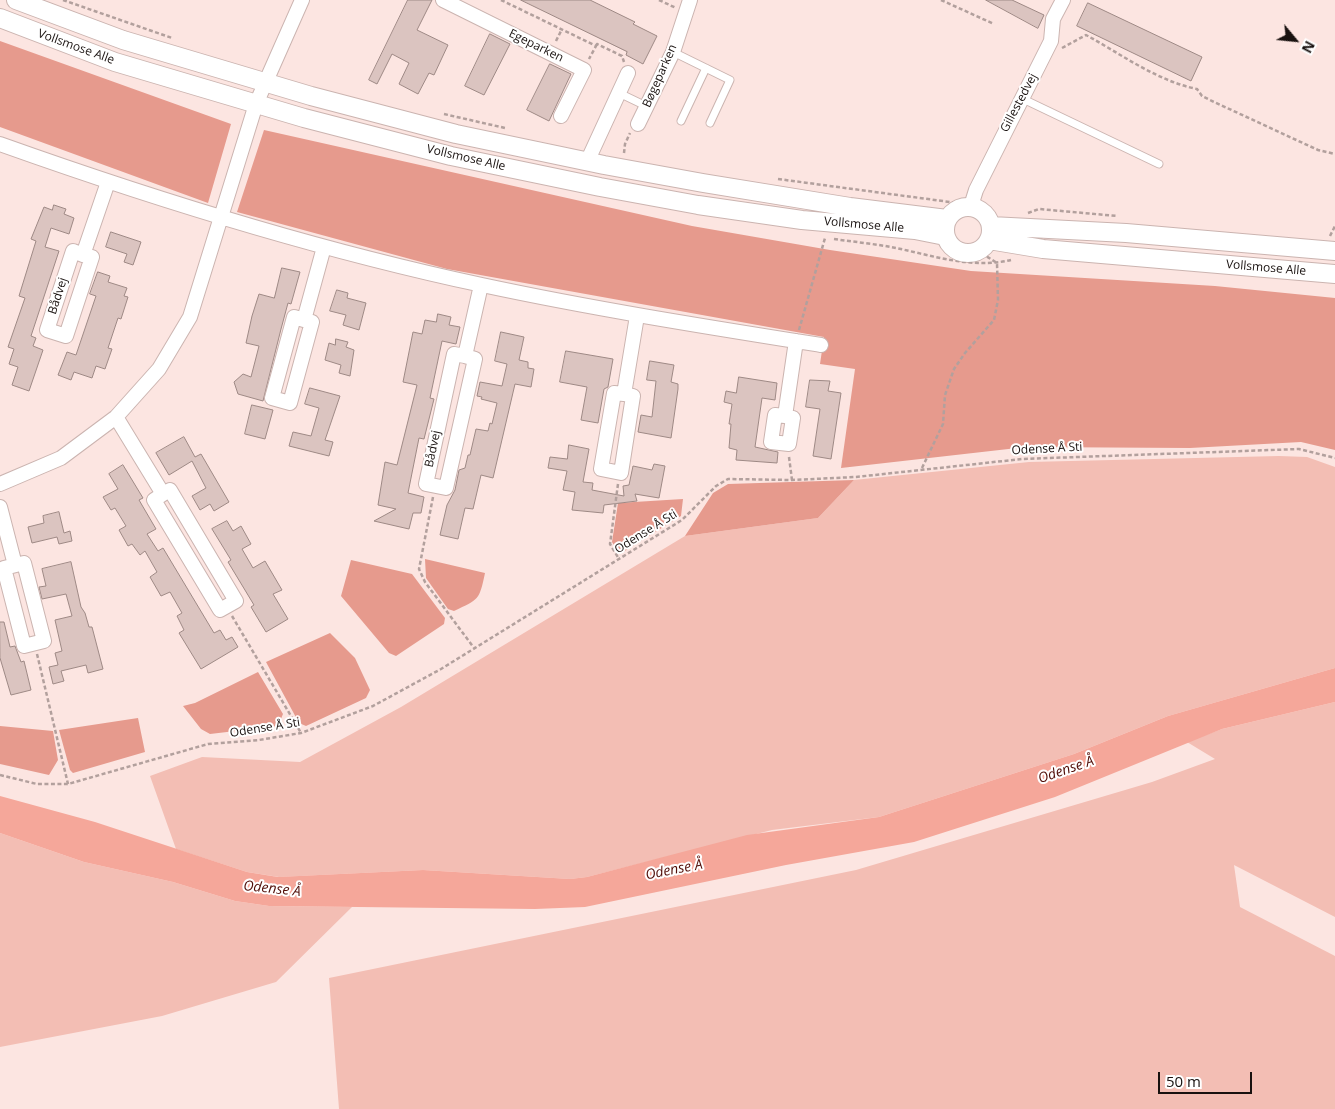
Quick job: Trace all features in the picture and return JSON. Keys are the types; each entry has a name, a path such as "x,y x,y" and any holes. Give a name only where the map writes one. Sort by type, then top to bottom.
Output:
{"street":[{"name":"Vollsmose Alle","path":"16,0 123,40 265,82 456,134 586,162 850,207 946,228"},
{"path":"0,484 61,458 116,416 159,369 190,317 256,104 302,0"},
{"name":"Egeparken","path":"443,0 584,70"},
{"name":"Gillestedvej","path":"966,206 976,190 1020,98 1051,41 1053,19 1063,0"},
{"name":"Bøgeparken","path":"638,124 673,52 687,6"},
{"name":"Vollsmose Alle","path":"0,18 115,62 256,104 451,156 600,188 802,220 915,230 946,228"},
{"path":"561,116 584,70"},
{"path":"586,162 628,73"},
{"path":"0,144 108,182 324,247 481,285 637,316 822,345"},
{"path":"83,255 108,182"},
{"path":"966,206 985,213 986,239 962,253 949,244 946,228 953,211 966,206"},
{"name":"Vollsmose Alle","path":"986,239 1126,233 1335,251"},
{"name":"Vollsmose Alle","path":"986,239 1043,249 1335,274"},
{"path":"304,320 324,247"},
{"name":"Bådvej","path":"73,251 83,255 92,257 66,336 46,330 73,251"},
{"path":"465,356 481,285"},
{"path":"624,394 637,316"},
{"path":"294,317 304,320 312,322 290,402 272,398 294,317"},
{"path":"790,444 793,418 785,416 796,341"},
{"name":"Bådvej","path":"454,354 465,356 474,358 446,488 426,484 454,354"},
{"path":"614,393 624,394 634,396 620,473 601,469 614,393"},
{"path":"116,416 163,494"},
{"path":"170,490 236,601 220,610 154,500 163,494 170,490"},
{"path":"0,507 15,565"},
{"path":"24,563 44,641 24,646 4,568 15,565 24,563"}],"lane":[{"path":"673,52 730,80 710,123"},
{"path":"681,121 706,68"},
{"path":"619,93 646,106"},
{"path":"1020,98 1159,164"}],"path":[{"path":"63,0 173,38"},
{"path":"501,0 596,46 597,44 622,56"},
{"path":"659,0 687,6"},
{"path":"941,0 994,24"},
{"path":"1058,50 1086,35 1133,63 1181,85 1197,89 1202,96 1212,101 1318,150 1335,154"},
{"path":"584,70 596,46"},
{"path":"440,113 507,128"},
{"path":"624,153 625,144 633,126 638,124"},
{"path":"616,152 633,155"},
{"path":"775,178 950,202 966,206"},
{"path":"796,341 825,238"},
{"path":"922,468 943,424 944,395 954,369 965,353 994,320 998,300 997,263 986,239"},
{"path":"790,444 788,465 792,480"},
{"name":"Odense Å Sti","path":"0,775 37,784 68,784 208,744 259,740 302,733 373,706 474,648 682,520 716,486 728,479 792,480 856,476 1022,458 1299,449 1335,458"},
{"path":"620,473 610,544 620,559"},
{"path":"436,486 419,569 425,582 474,648"},
{"path":"226,606 302,733"},
{"path":"35,643 68,784"}],"shaded area":[{"path":"0,41 231,124 208,203 0,127"},
{"path":"264,130 692,226 830,250 971,271 1215,286 1335,298 1335,450 1301,442 1190,448 1026,447 841,468 855,369 820,364 824,337 447,269 237,212"},
{"path":"1279,456 1307,457 1335,467 1335,668 1168,716 1074,754 879,817 772,830 587,877 570,879 423,870 279,877 247,872 176,849 150,776 202,757 300,762 401,707 685,536 818,518 854,480 1029,462"},
{"path":"854,480 818,518 685,536 713,493 728,484"},
{"path":"683,499 681,516 620,554 612,542 618,503"},
{"path":"425,559 485,573 477,598 454,611 448,609 426,578"},
{"path":"351,560 412,574 445,618 444,624 396,656 389,653 341,596"},
{"path":"330,633 355,658 370,690 366,698 306,726 299,723 266,662"},
{"path":"258,672 283,714 278,726 210,734 201,729 183,706 195,703"},
{"path":"1335,702 1335,917 1234,865 1240,907 1335,956 1335,1109 339,1109 329,978 856,870 1152,782 1215,759 1187,742 1222,729"},
{"path":"138,718 145,752 73,773 70,770 59,730"},
{"path":"0,726 53,731 58,760 49,775 0,764"},
{"path":"0,833 84,862 173,882 235,901 269,906 352,907 276,982 162,1016 0,1047"}],"water":[{"name":"Odense Å","path":"1335,668 1335,702 1222,729 1055,797 914,842 786,865 585,907 535,909 269,906 235,901 173,882 84,862 0,833 0,796 95,822 247,872 278,877 423,870 570,879 587,877 747,835 879,817 1074,754 1168,716"}],"building":[{"path":"408,0 432,0 417,30 448,45 434,75 429,73 418,94 399,84 409,63 392,54 377,84 369,80"},
{"path":"521,0 590,0 635,22 633,24 657,36 643,64 626,55 627,52"},
{"path":"986,0 1012,0 1044,15 1038,28"},
{"path":"1088,3 1202,57 1191,81 1077,26"},
{"path":"490,34 510,44 484,95 465,86"},
{"path":"550,64 571,74 549,121 527,110"},
{"path":"54,205 66,209 64,214 74,218 69,234 51,228 45,247 59,251 31,336 36,338 33,346 43,350 29,391 12,385 18,367 9,364 14,349 8,347 25,298 19,296 36,241 31,239 44,207 52,210"},
{"path":"111,232 141,242 133,265 124,262 127,254 106,247"},
{"path":"282,268 300,272 291,304 288,303 263,401 238,394 234,382 243,374 251,377 259,346 246,343 252,316 259,294 274,298"},
{"path":"98,272 110,276 108,282 127,288 124,296 128,297 121,319 118,318 108,348 112,349 105,369 96,366 92,378 74,372 71,380 58,375 67,352 76,355 96,296 90,294"},
{"path":"337,290 348,293 347,298 366,303 359,330 343,325 346,315 330,311"},
{"path":"438,314 451,317 449,325 460,327 456,344 442,341 430,398 434,399 424,439 419,438 408,493 424,497 421,513 413,513 409,529 374,521 396,509 378,505 385,462 397,465 417,385 403,382 413,332 422,334 425,320 436,322"},
{"path":"501,332 524,337 519,360 528,362 528,368 534,369 531,387 515,384 493,478 481,475 473,509 465,508 458,539 440,535 447,505 455,490 459,470 465,468 468,455 470,455 476,429 488,431 490,423 492,424 497,403 481,399 482,397 477,396 480,382 502,386 507,364 495,361"},
{"path":"336,339 348,342 346,347 354,350 350,376 339,373 341,365 325,360 329,343 335,345"},
{"path":"566,351 613,359 608,387 604,389 598,423 581,420 587,387 560,382"},
{"path":"650,361 674,365 671,382 678,384 678,389 671,438 638,432 641,415 652,417 656,381 647,380"},
{"path":"739,377 777,383 775,400 762,398 755,447 778,452 777,463 736,460 737,450 729,448 731,424 729,424 732,404 724,402 726,391 736,393"},
{"path":"810,380 830,381 828,391 841,393 831,459 813,456 820,409 806,407"},
{"path":"310,388 340,396 325,440 333,442 329,456 289,446 293,432 311,436 319,408 305,404"},
{"path":"252,405 273,410 265,439 245,434"},
{"path":"184,437 195,457 201,454 229,502 214,511 210,504 200,510 192,496 206,488 192,461 169,475 156,453"},
{"path":"569,445 589,449 583,482 593,483 592,490 624,496 623,486 629,485 633,466 652,470 654,464 665,466 659,498 635,494 637,501 604,505 603,513 572,510 575,492 563,490 567,471 548,468 550,457 567,459"},
{"path":"123,465 143,498 139,500 156,529 147,534 158,551 163,548 214,633 220,630 226,640 232,637 238,647 201,669 179,633 184,630 177,616 182,613 170,592 161,596 150,577 157,572 145,551 140,555 132,544 128,546 119,530 126,526 115,508 111,510 103,497 118,489 109,474"},
{"path":"59,512 64,533 70,531 72,541 59,544 57,537 32,543 28,527 44,523 43,516"},
{"path":"227,521 233,531 241,526 251,544 242,549 253,568 265,561 282,590 273,594 288,619 266,632 251,607 254,605 228,562 231,560 212,529"},
{"path":"71,562 81,607 89,627 92,627 103,669 88,673 86,665 61,671 64,681 53,684 49,667 58,665 55,653 62,651 55,620 72,616 66,594 42,599 39,587 46,586 42,569"},
{"path":"0,622 4,622 10,647 15,646 21,662 24,661 31,690 11,695 0,658"}]}
